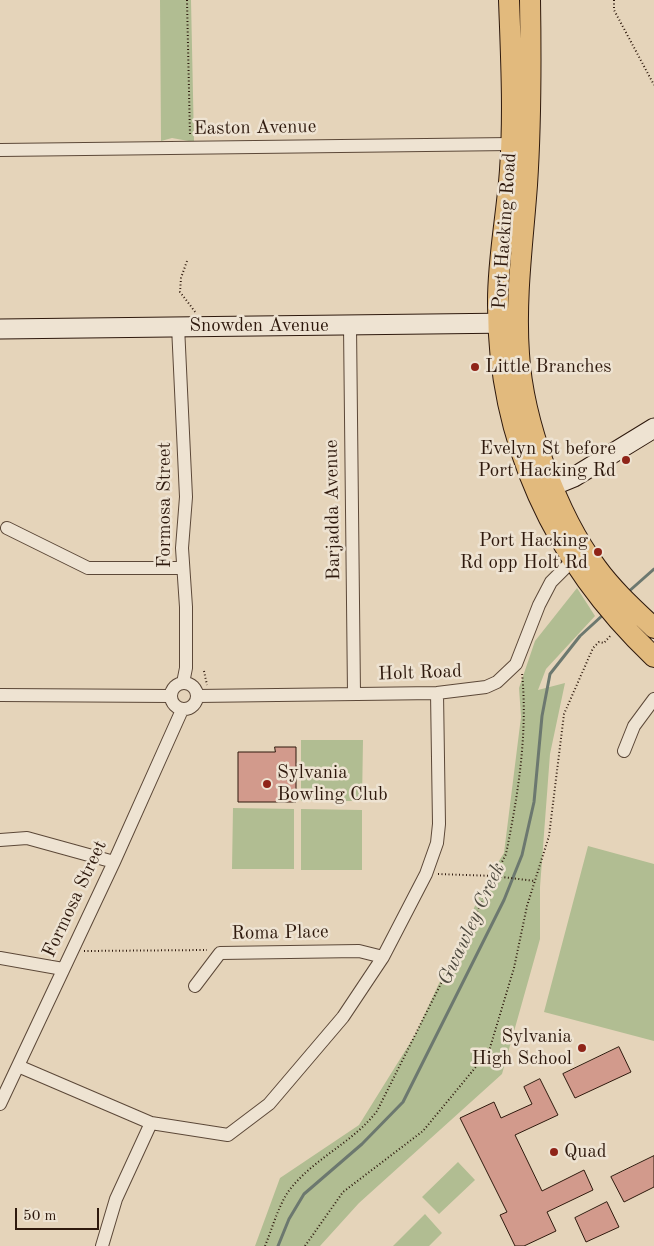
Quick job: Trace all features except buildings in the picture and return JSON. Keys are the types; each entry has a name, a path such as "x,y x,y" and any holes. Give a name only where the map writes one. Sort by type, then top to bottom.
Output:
{"main road":[{"name":"Port Hacking Road","path":"509,0 511,144 500,261 508,323 512,420 519,450 586,551 616,628 654,657"},
{"path":"524,0 530,27"},
{"name":"Port Hacking Road","path":"508,323 520,262 527,184 530,0"},
{"name":"Port Hacking Road","path":"545,490 572,561 600,586 634,609 654,628"}],"street":[{"name":"Easton Avenue","path":"0,150 511,144"},
{"name":"Snowden Avenue","path":"0,329 508,323"},
{"name":"Formosa Street","path":"178,326 186,497 182,548 186,616 186,668 183,683"},
{"name":"Barjadda Avenue","path":"350,326 354,694"},
{"path":"545,490 574,477 654,428"},
{"path":"7,528 88,568 183,568"},
{"name":"Holt Road","path":"197,696 437,693 486,688 509,673 520,656 539,605 551,582 572,561"},
{"path":"183,683 193,686 197,696 193,706 182,710 173,703 171,696 173,689 183,683"},
{"path":"18,1066 151,1123 228,1135 269,1104 343,1017 383,958 426,874 437,843 439,824 437,693"},
{"path":"0,695 171,696"},
{"path":"624,751 634,726 654,699"},
{"name":"Formosa Street","path":"0,1104 114,862 182,710"},
{"path":"0,840 27,838 114,862"},
{"name":"Roma Place","path":"195,986 220,952 359,951 383,958"},
{"path":"0,958 63,970"},
{"path":"102,1246 116,1199 151,1123"}],"path":[{"path":"187,0 190,148"},
{"path":"614,0 614,10 654,85"},
{"path":"187,261 181,278 180,292 204,326"},
{"path":"305,1246 343,1192 423,1131 488,1051 514,968 527,906 549,836 564,714 593,648 599,642 604,643 616,628"},
{"path":"265,1246 287,1193 335,1148 370,1121 378,1111 506,854 512,827 524,725 520,656"},
{"path":"426,874 494,876 535,881"},
{"path":"72,951 205,950 220,952"}],"green space":[{"path":"160,0 191,0 194,142 172,138 161,141"},
{"path":"577,588 595,616 546,669 538,690 565,683 550,754 540,887 540,939 502,1074 359,1203 320,1246 255,1246 280,1178 359,1125 415,1035 487,880 504,853 521,717 519,688 535,641"},
{"path":"301,740 363,740 362,801 301,801"},
{"path":"233,808 294,809 294,869 232,869"},
{"path":"301,809 362,810 362,870 301,870"},
{"path":"588,846 654,864 654,1041 544,1012"},
{"path":"458,1162 475,1180 439,1214 422,1197"},
{"path":"425,1214 442,1233 429,1246 393,1246"}],"waterway":[{"name":"Gwawley Creek","path":"627,593 654,569"},
{"name":"Gwawley Creek","path":"278,1246 289,1219 304,1194 362,1144 403,1102 504,900 522,855 534,802 542,716 550,674 580,636 604,614"}],"place":[{"name":"Little Branches","path":"475,367"},
{"name":"Evelyn St before Port Hacking Rd","path":"626,460"},
{"name":"Port Hacking Rd opp Holt Rd","path":"598,552"},
{"name":"Sylvania Bowling Club","path":"267,784"},
{"name":"Sylvania High School","path":"582,1048"},
{"name":"Quad","path":"554,1152"}]}
